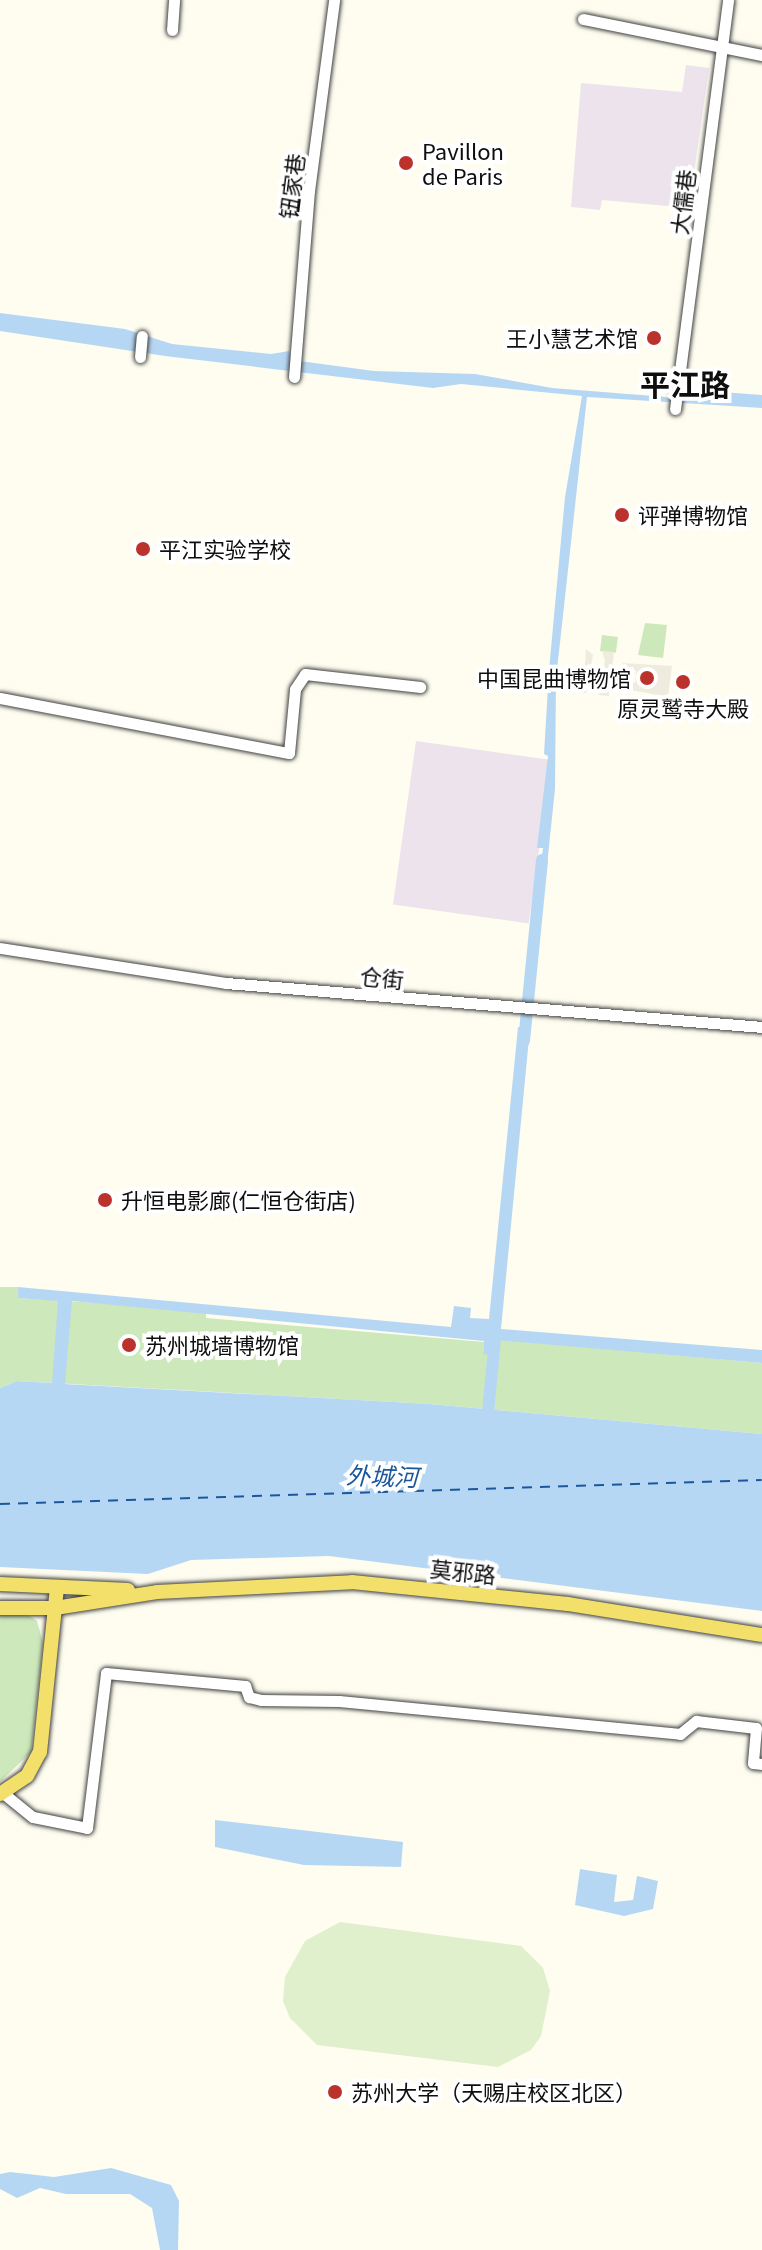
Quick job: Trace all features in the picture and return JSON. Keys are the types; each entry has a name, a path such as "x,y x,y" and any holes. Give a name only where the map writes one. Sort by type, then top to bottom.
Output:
{"main road":[{"name":"莫邪路","path":"0,1584 157,1592 352,1582 568,1604 762,1635"},
{"path":"2,1794 27,1776 40,1752 57,1587"},
{"name":"莫邪路","path":"0,1608 55,1608 157,1592"}],"street":[{"path":"172,30 174,0"},
{"name":"钮家巷","path":"294,375 309,191 334,0"},
{"name":"大儒巷","path":"676,404 728,0"},
{"path":"583,19 762,55"},
{"path":"140,355 142,336"},
{"path":"0,698 289,753 295,689 305,674 420,687"},
{"name":"仓街","path":"0,948 226,983 762,1027"},
{"path":"2,1794 33,1817 87,1828 106,1673 245,1686 249,1697 261,1700 339,1701 680,1734 696,1721 756,1728 753,1763 762,1764"}],"shaded area":[{"path":"686,65 709,68 689,208 602,200 600,210 571,207 581,83 682,92"},
{"path":"586,649 593,655 586,693 583,693"},
{"path":"602,651 614,652 609,696 598,695 605,661"},
{"path":"623,663 672,666 668,697 620,688 620,682 635,683 636,670 622,668"},
{"path":"416,741 552,760 529,923 393,904"}],"green space":[{"path":"645,623 667,625 663,658 638,655"},
{"path":"602,635 618,637 616,653 600,651"},
{"path":"0,1287 18,1287 19,1298 206,1310 206,1318 484,1342 483,1354 497,1339 762,1363 762,1434 430,1404 17,1381 0,1388"},
{"path":"0,1612 30,1616 37,1621 43,1643 31,1752 0,1782"},
{"path":"340,1922 521,1946 543,1968 550,1991 541,2036 531,2050 498,2067 317,2045 290,2018 283,2001 285,1977 305,1941"}],"water":[{"path":"0,313 125,329 172,344 271,354 289,351 292,360 374,371 475,374 552,388 679,398 682,389 762,395 762,408 587,397 556,679 555,789 546,875 539,874 543,848 537,848 548,756 544,754 549,670 565,497 582,396 461,384 433,388 165,356 0,331"},
{"name":"外城河","path":"518,1027 530,1028 501,1329 762,1350 762,1363 497,1340 495,1355 483,1354 484,1341 72,1301 65,1384 430,1404 762,1434 762,1611 329,1556 191,1560 148,1574 0,1567 0,1388 17,1381 52,1383 58,1301 18,1298 18,1287 451,1327 454,1306 471,1308 470,1318 489,1319"},
{"path":"215,1820 403,1842 401,1867 304,1865 215,1847"},
{"path":"580,1869 617,1875 614,1902 633,1900 637,1876 658,1881 653,1909 624,1916 575,1905"},
{"path":"111,2168 171,2185 179,2201 178,2250 160,2250 152,2208 130,2194 66,2194 40,2188 17,2198 0,2189 0,2174 10,2172 54,2177"}],"waterway":[{"path":"524,1041 542,860"},
{"path":"487,1423 495,1338"}],"ferry route":[{"path":"0,1504 762,1480"}],"place":[{"name":"Pavillon de Paris","path":"406,163"},
{"name":"王小慧艺术馆","path":"654,338"},
{"name":"评弹博物馆","path":"622,515"},
{"name":"平江实验学校","path":"143,549"},
{"name":"中国昆曲博物馆","path":"647,678"},
{"name":"原灵鹫寺大殿","path":"683,682"},
{"name":"升恒电影廊(仁恒仓街店)","path":"105,1200"},
{"name":"苏州城墙博物馆","path":"129,1345"},
{"name":"苏州大学（天赐庄校区北区）","path":"335,2092"}],"district":[{"name":"平江路","path":"685,383"}]}
